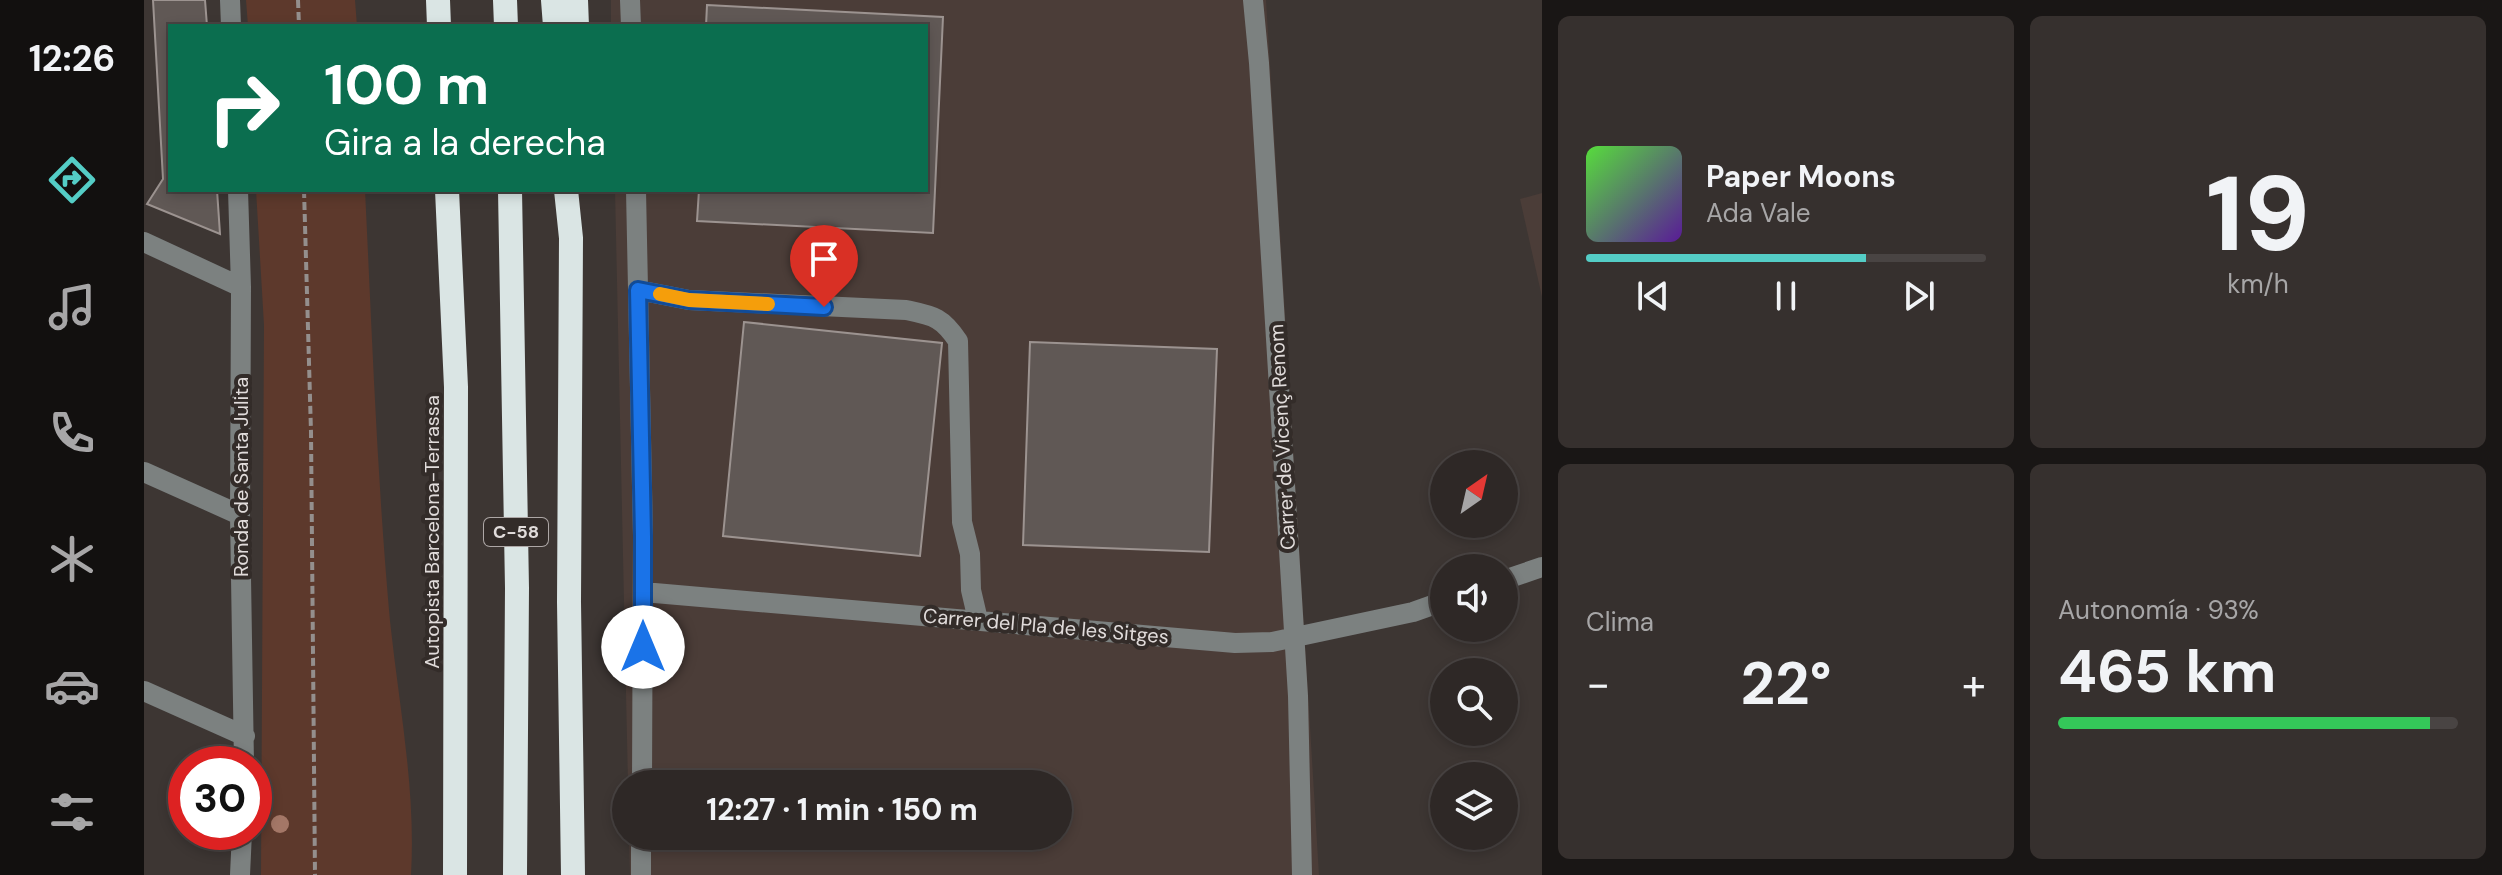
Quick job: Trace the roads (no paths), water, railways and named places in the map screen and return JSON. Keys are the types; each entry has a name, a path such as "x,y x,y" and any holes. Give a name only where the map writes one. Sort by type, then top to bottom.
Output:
{"highway":[{"path":"438,0 439,24"},
{"path":"505,0 506,24"},
{"path":"553,0 555,24"},
{"path":"565,0 565,24"},
{"path":"576,0 577,24"},
{"name":"Autopista Barcelona-Terrassa","path":"447,192 456,387 455,875"},
{"name":"C-58","path":"510,192 517,572 515,875"},
{"path":"566,192 571,238 569,602 573,875"},
{"path":"571,238 580,192"}],"street":[{"path":"230,0 231,24"},
{"path":"630,0 631,24"},
{"name":"Carrer de Vicenç Renom","path":"1253,0 1294,635 1302,875"},
{"name":"Ronda de Santa Julita","path":"238,192 245,746"},
{"path":"636,192 643,592 642,770"},
{"path":"144,242 241,287"},
{"path":"638,290 689,300 906,310 945,322 958,341 962,522 970,554 971,590 978,620"},
{"path":"144,472 240,515"},
{"path":"1518,575 1542,567"},
{"name":"Carrer del Pla de les Sitges","path":"643,592 1235,643 1272,642 1430,606"},
{"path":"144,691 245,736"},
{"path":"240,875 241,850"},
{"path":"641,850 641,875"}]}
